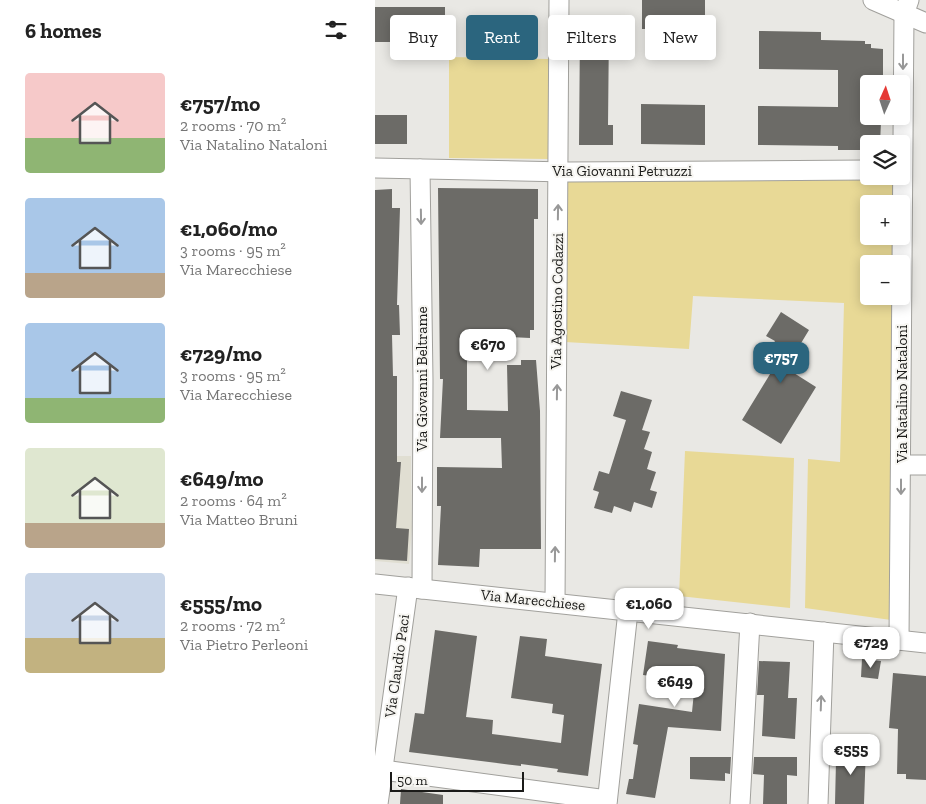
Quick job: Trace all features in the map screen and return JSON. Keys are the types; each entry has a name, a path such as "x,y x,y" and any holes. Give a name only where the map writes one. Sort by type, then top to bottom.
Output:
{"street":[{"name":"Via Agostino Codazzi","path":"555,603 559,0"},
{"path":"873,0 906,7 926,23"},
{"name":"Via Natalino Nataloni","path":"903,135 906,7"},
{"name":"Via Giovanni Petruzzi","path":"375,168 559,172 860,170"},
{"name":"Via Giovanni Beltrame","path":"415,588 423,380 420,169"},
{"name":"Via Natalino Nataloni","path":"899,640 902,185"},
{"path":"901,464 926,465"},
{"name":"Via Marecchiese","path":"375,584 926,643"},
{"name":"Via Claudio Paci","path":"378,804 415,588"},
{"path":"383,770 607,802 628,611"},
{"path":"740,804 750,624"},
{"path":"818,804 824,632"}],"shaded area":[{"path":"456,57 466,57 466,60 548,59 549,159 449,158 449,60 456,60"},
{"path":"860,176 860,185 894,185 893,195 860,195 860,245 893,245 893,255 860,255 860,305 892,305 891,620 805,608 808,459 840,462 844,303 693,296 689,349 565,342 568,178"},
{"path":"685,451 794,458 790,608 679,596"},
{"path":"375,456 411,456 412,528 409,564 375,561"}],"building":[{"path":"642,0 705,0 705,15 645,15 645,29 642,29"},
{"path":"375,7 445,7 445,15 390,15 390,42 375,42"},
{"path":"759,31 821,32 821,40 865,41 865,44 871,44 871,48 883,49 883,75 860,75 860,125 881,125 880,135 860,135 860,150 838,150 838,146 758,145 758,106 838,107 838,70 759,69"},
{"path":"580,60 609,60 608,125 613,125 613,145 579,145"},
{"path":"641,104 705,105 705,145 641,144"},
{"path":"375,115 407,115 407,144 375,144"},
{"path":"438,188 538,189 538,219 534,219 534,330 530,330 530,338 510,337 510,334 479,333 479,340 467,341 467,410 508,411 507,365 521,365 521,360 536,360 540,411 541,549 480,549 479,567 438,565 441,506 437,506 437,467 502,468 501,438 440,438 443,379 440,379"},
{"path":"392,189 392,208 400,208 397,305 399,305 400,335 392,335 393,376 397,376 397,462 401,462 396,528 409,529 407,561 375,559 375,190"},
{"path":"781,312 809,330 786,368 816,387 781,444 742,420 775,366 764,360 775,341 766,336"},
{"path":"621,391 652,400 642,430 650,432 644,449 652,452 647,469 656,472 650,490 657,492 652,508 634,502 631,512 614,506 612,513 594,508 599,492 593,490 599,471 609,474 626,420 613,416"},
{"path":"435,630 477,636 466,717 493,720 492,734 561,743 564,715 552,713 553,704 511,698 520,636 547,639 545,656 602,664 588,776 557,772 558,769 521,764 521,766 409,752 415,713 424,714"},
{"path":"648,641 678,645 677,648 725,654 721,731 668,727 655,798 626,794 629,779 633,779 638,745 633,744 639,704 692,712 695,682 643,675"},
{"path":"862,659 881,661 878,679 861,677"},
{"path":"759,661 790,662 788,698 797,698 795,739 762,736 764,695 757,695"},
{"path":"893,673 926,676 926,780 906,779 906,774 897,774 898,729 889,728"},
{"path":"839,746 866,747 864,804 835,804 836,761 838,761"},
{"path":"690,757 731,757 730,774 725,773 725,781 690,779"},
{"path":"754,757 797,757 797,776 787,775 787,804 763,804 764,775 753,774"},
{"path":"401,789 443,795 443,804 400,804"}]}
